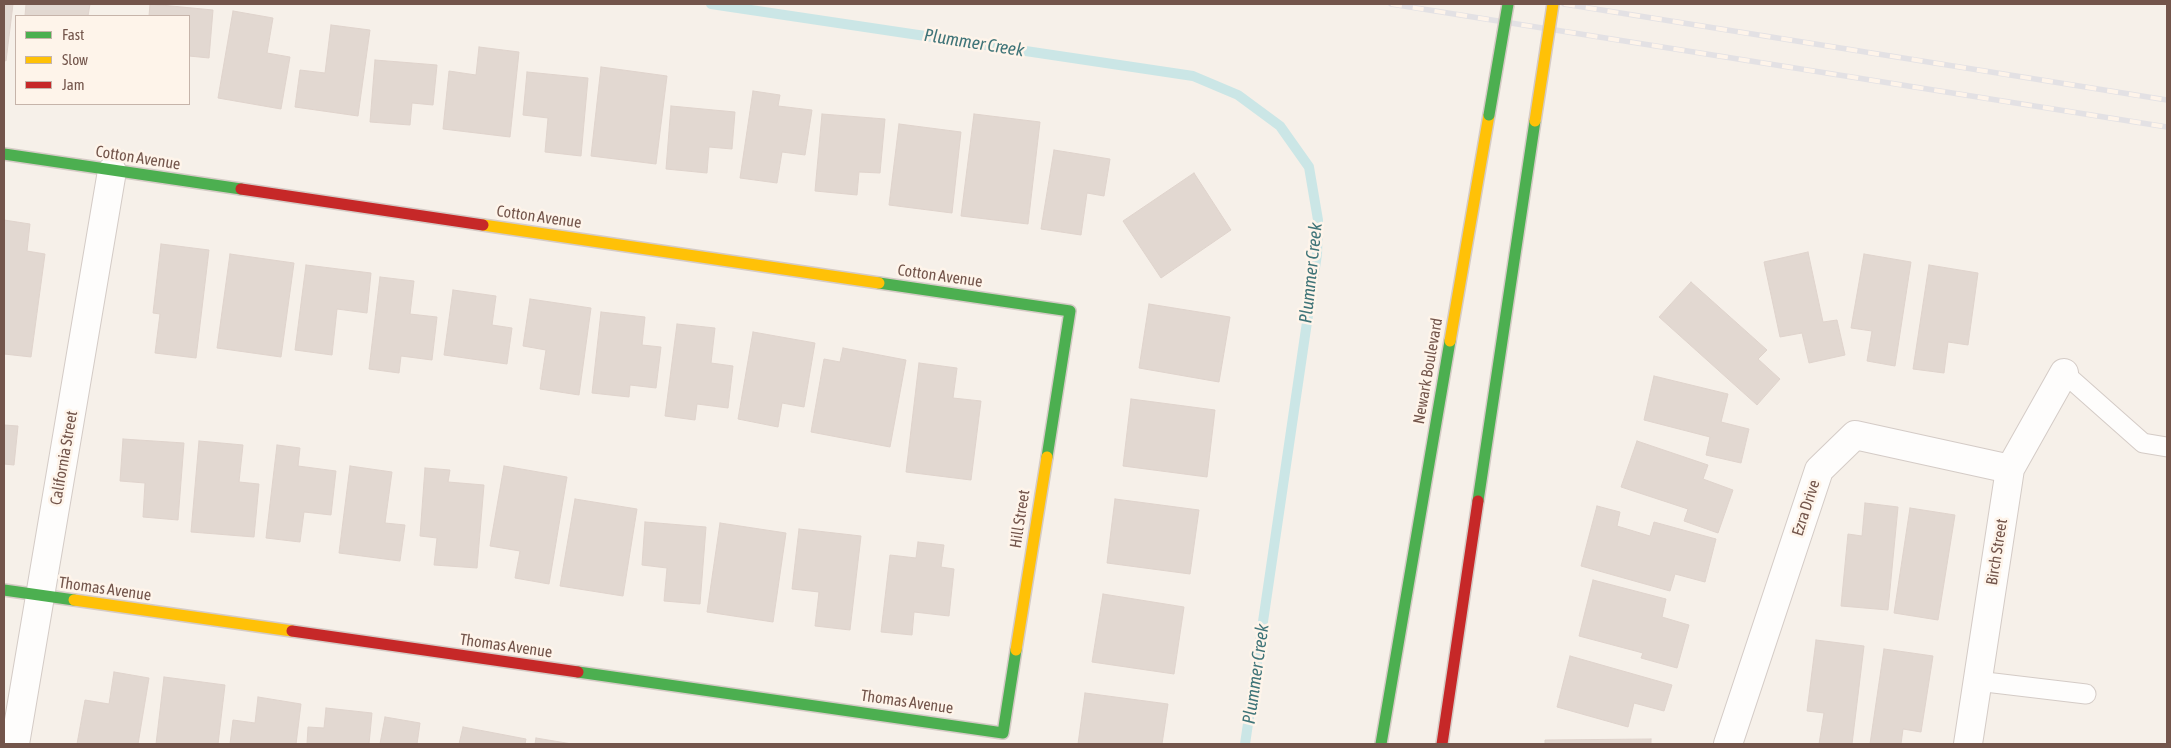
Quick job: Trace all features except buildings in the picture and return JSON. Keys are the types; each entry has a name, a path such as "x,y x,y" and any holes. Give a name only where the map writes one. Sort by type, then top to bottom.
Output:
{"street":[{"name":"Newark Boulevard","path":"1381,744 1508,4"},
{"path":"1442,744 1553,4"},
{"name":"Cotton Avenue","path":"4,154 1070,311"},
{"name":"California Street","path":"15,744 112,171"},
{"name":"Hill Street","path":"1003,732 1070,311"},
{"name":"Birch Street","path":"1968,744 2010,469 2064,373"},
{"name":"Ezra Drive","path":"1728,744 1819,470 1855,435 2010,469"},
{"name":"Thomas Avenue","path":"4,590 1003,732"}],"lane":[{"path":"2064,373 2143,443 2167,447"},
{"path":"1978,681 2086,694"}],"waterway":[{"name":"Plummer Creek","path":"711,4 1193,76 1238,95 1280,126 1309,167 1318,220 1317,254 1245,744"}],"railway":[{"path":"1391,4 2167,127"},
{"path":"1564,4 2167,100"}],"traffic: fast":[{"path":"1489,115 1508,4"},
{"path":"1478,501 1535,121"},
{"path":"4,154 241,189"},
{"path":"879,283 1070,311 1047,457"},
{"path":"1381,744 1450,341"},
{"path":"4,590 74,600"},
{"path":"578,672 1003,733 1016,650"}],"traffic: slow":[{"path":"1535,121 1553,4"},
{"path":"1450,341 1489,115"},
{"path":"483,225 879,283"},
{"path":"1016,650 1047,457"},
{"path":"74,600 292,631"}],"traffic: jam":[{"path":"241,189 483,225"},
{"path":"1442,744 1478,501"},
{"path":"292,631 578,672"}]}
